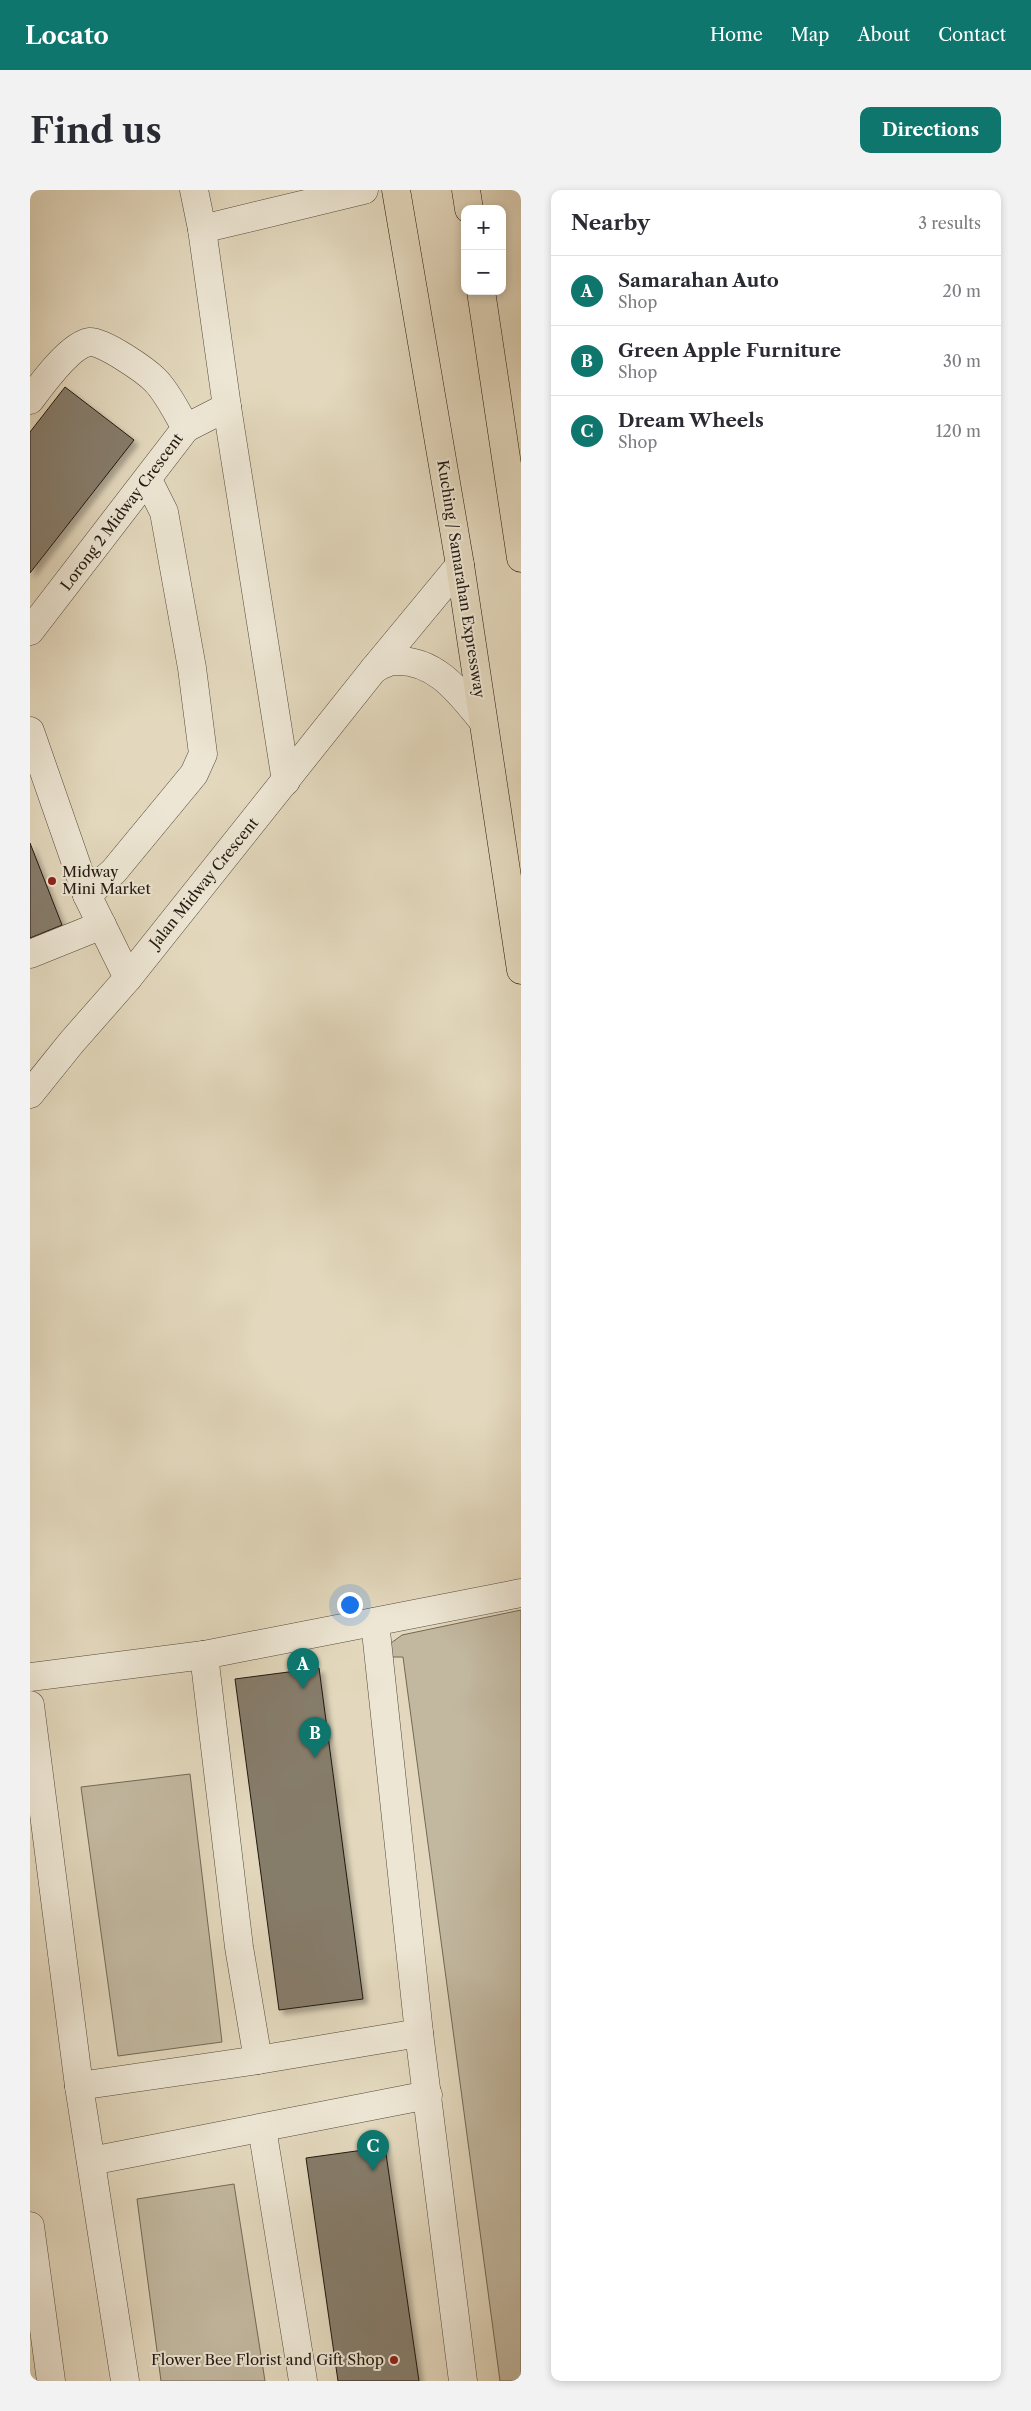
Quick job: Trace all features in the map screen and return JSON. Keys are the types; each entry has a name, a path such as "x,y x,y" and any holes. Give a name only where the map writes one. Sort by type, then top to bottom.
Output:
{"highway":[{"name":"Kuching / Samarahan Expressway","path":"396,190 460,565 521,970"},
{"path":"466,190 468,205"},
{"path":"482,295 521,558"}],"street":[{"path":"194,190 202,229 227,407 286,781"},
{"path":"202,229 364,190"},
{"path":"30,400 47,377 75,350 89,342 103,345 155,380 186,428"},
{"name":"Lorong 2 Midway Crescent","path":"30,631 148,480 186,428 227,407"},
{"path":"87,895 114,870 194,774 203,754 192,668 164,512 148,480"},
{"name":"Jalan Midway Crescent","path":"30,1094 71,1043 128,978 374,669 460,565"},
{"path":"374,669 394,661 424,664 453,686 484,721"},
{"path":"30,731 87,895 128,978"},
{"path":"30,954 102,925"},
{"path":"30,1677 204,1655 521,1593"},
{"path":"375,1622 419,2033 463,2381"},
{"path":"204,1655 239,1947 258,2060"},
{"path":"30,1705 79,2086 125,2381"},
{"path":"79,2086 258,2060 419,2033"},
{"path":"91,2161 428,2095"},
{"path":"262,2128 303,2381"},
{"path":"30,2226 51,2381"}],"shaded area":[{"path":"521,1610 521,2381 500,2381 403,1657 383,1657 387,1646 402,1635"},
{"path":"190,1774 222,2042 118,2056 81,1787"},
{"path":"234,2184 265,2381 161,2381 137,2199"}],"building":[{"path":"65,387 134,440 30,573 30,432"},
{"path":"30,843 62,925 30,938"},
{"path":"319,1668 363,1999 279,2010 235,1679"},
{"path":"385,2147 419,2381 338,2381 306,2158"}],"place":[{"name":"Midway Mini Market","path":"52,881"},
{"name":"Samarahan Auto","path":"303,1689"},
{"name":"Green Apple Furniture","path":"315,1758"},
{"name":"Dream Wheels","path":"373,2171"},
{"name":"Flower Bee Florist and Gift Shop","path":"394,2360"}]}
